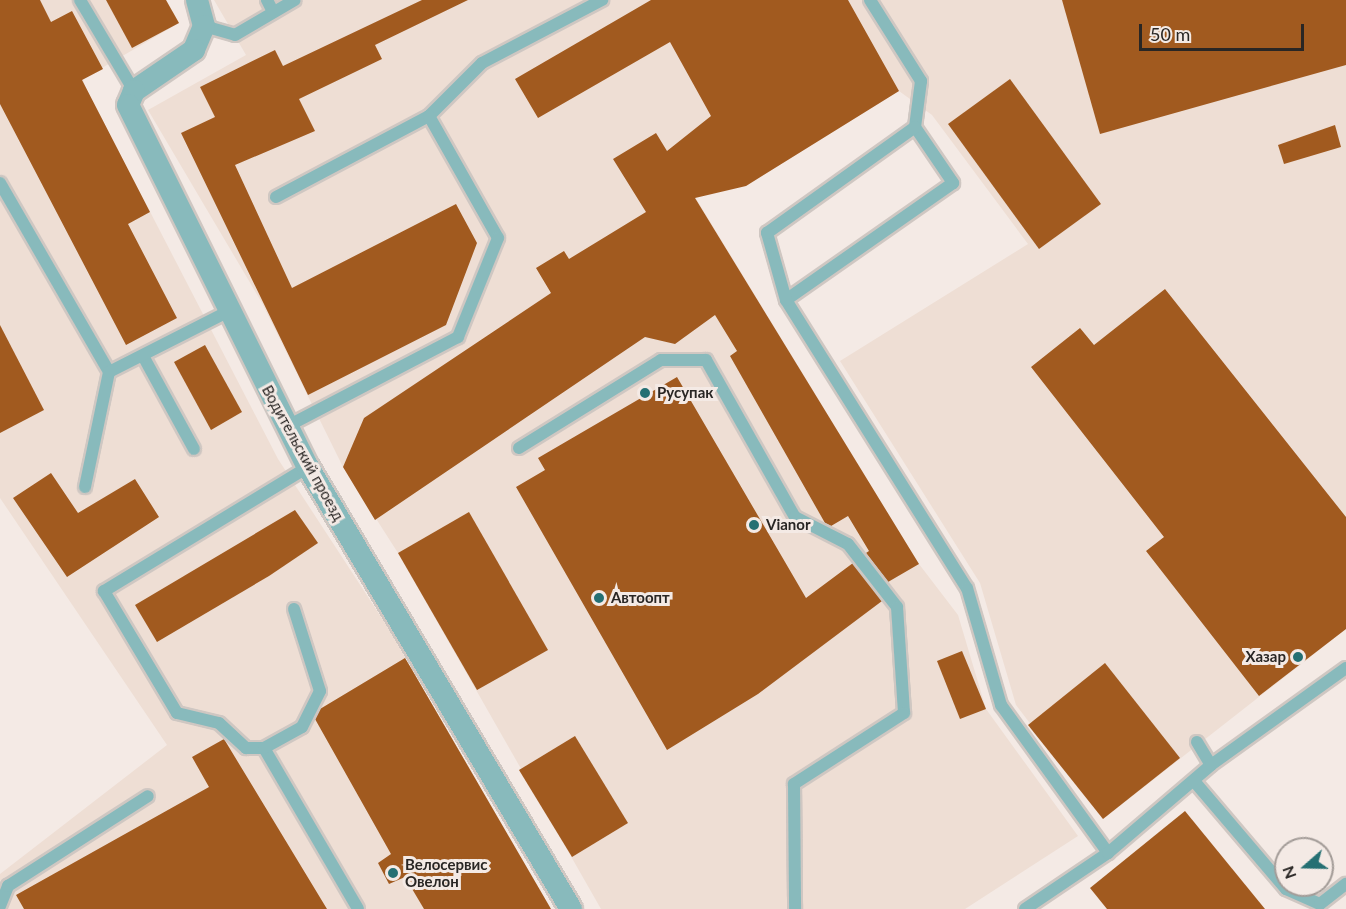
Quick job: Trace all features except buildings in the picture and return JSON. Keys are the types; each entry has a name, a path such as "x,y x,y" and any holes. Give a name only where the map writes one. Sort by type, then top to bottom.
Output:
{"street":[{"path":"134,91 194,50 204,26 197,0"},
{"name":"Водительский проезд","path":"134,91 128,105 286,427 571,909"}],"lane":[{"path":"80,0 134,91"},
{"path":"267,0 273,12"},
{"path":"204,26 235,35 295,0"},
{"path":"276,196 429,116 482,63 602,0"},
{"path":"786,300 953,183 915,127 921,81 870,0"},
{"path":"286,427 458,337 498,238 429,116"},
{"path":"915,127 767,233 786,300 968,588 1002,705 1108,854"},
{"path":"0,183 109,372 85,487"},
{"path":"109,372 229,311"},
{"path":"143,356 194,449"},
{"path":"519,448 661,360 706,360 795,517 848,544 897,607 904,713 794,784 795,909"},
{"path":"294,609 320,691 302,727 264,748 246,748 219,723 177,713 104,591 308,467"},
{"path":"1025,909 1108,854 1211,765 1346,668"},
{"path":"1197,742 1211,765"},
{"path":"264,748 358,909"},
{"path":"1194,781 1286,889 1320,904 1346,884"},
{"path":"0,906 8,886 148,796"}],"shaded area":[{"path":"0,0 166,0 179,23 83,79 85,86 278,459 387,626 551,909 0,909 0,874 167,745 0,498"},
{"path":"214,0 1346,0 1346,629 1103,819 1016,705 980,583 840,361 1028,244 932,115 899,91 746,186 689,187 919,564 958,615 986,709 1078,836 965,909 601,909 398,553 343,467 262,303 148,110 246,55"}],"place":[{"name":"Русупак","path":"645,393"},
{"name":"Vianor","path":"754,525"},
{"name":"Автоопт","path":"599,598"},
{"name":"Хазар","path":"1298,657"},
{"name":"Велосервис Овелон","path":"393,873"}]}
